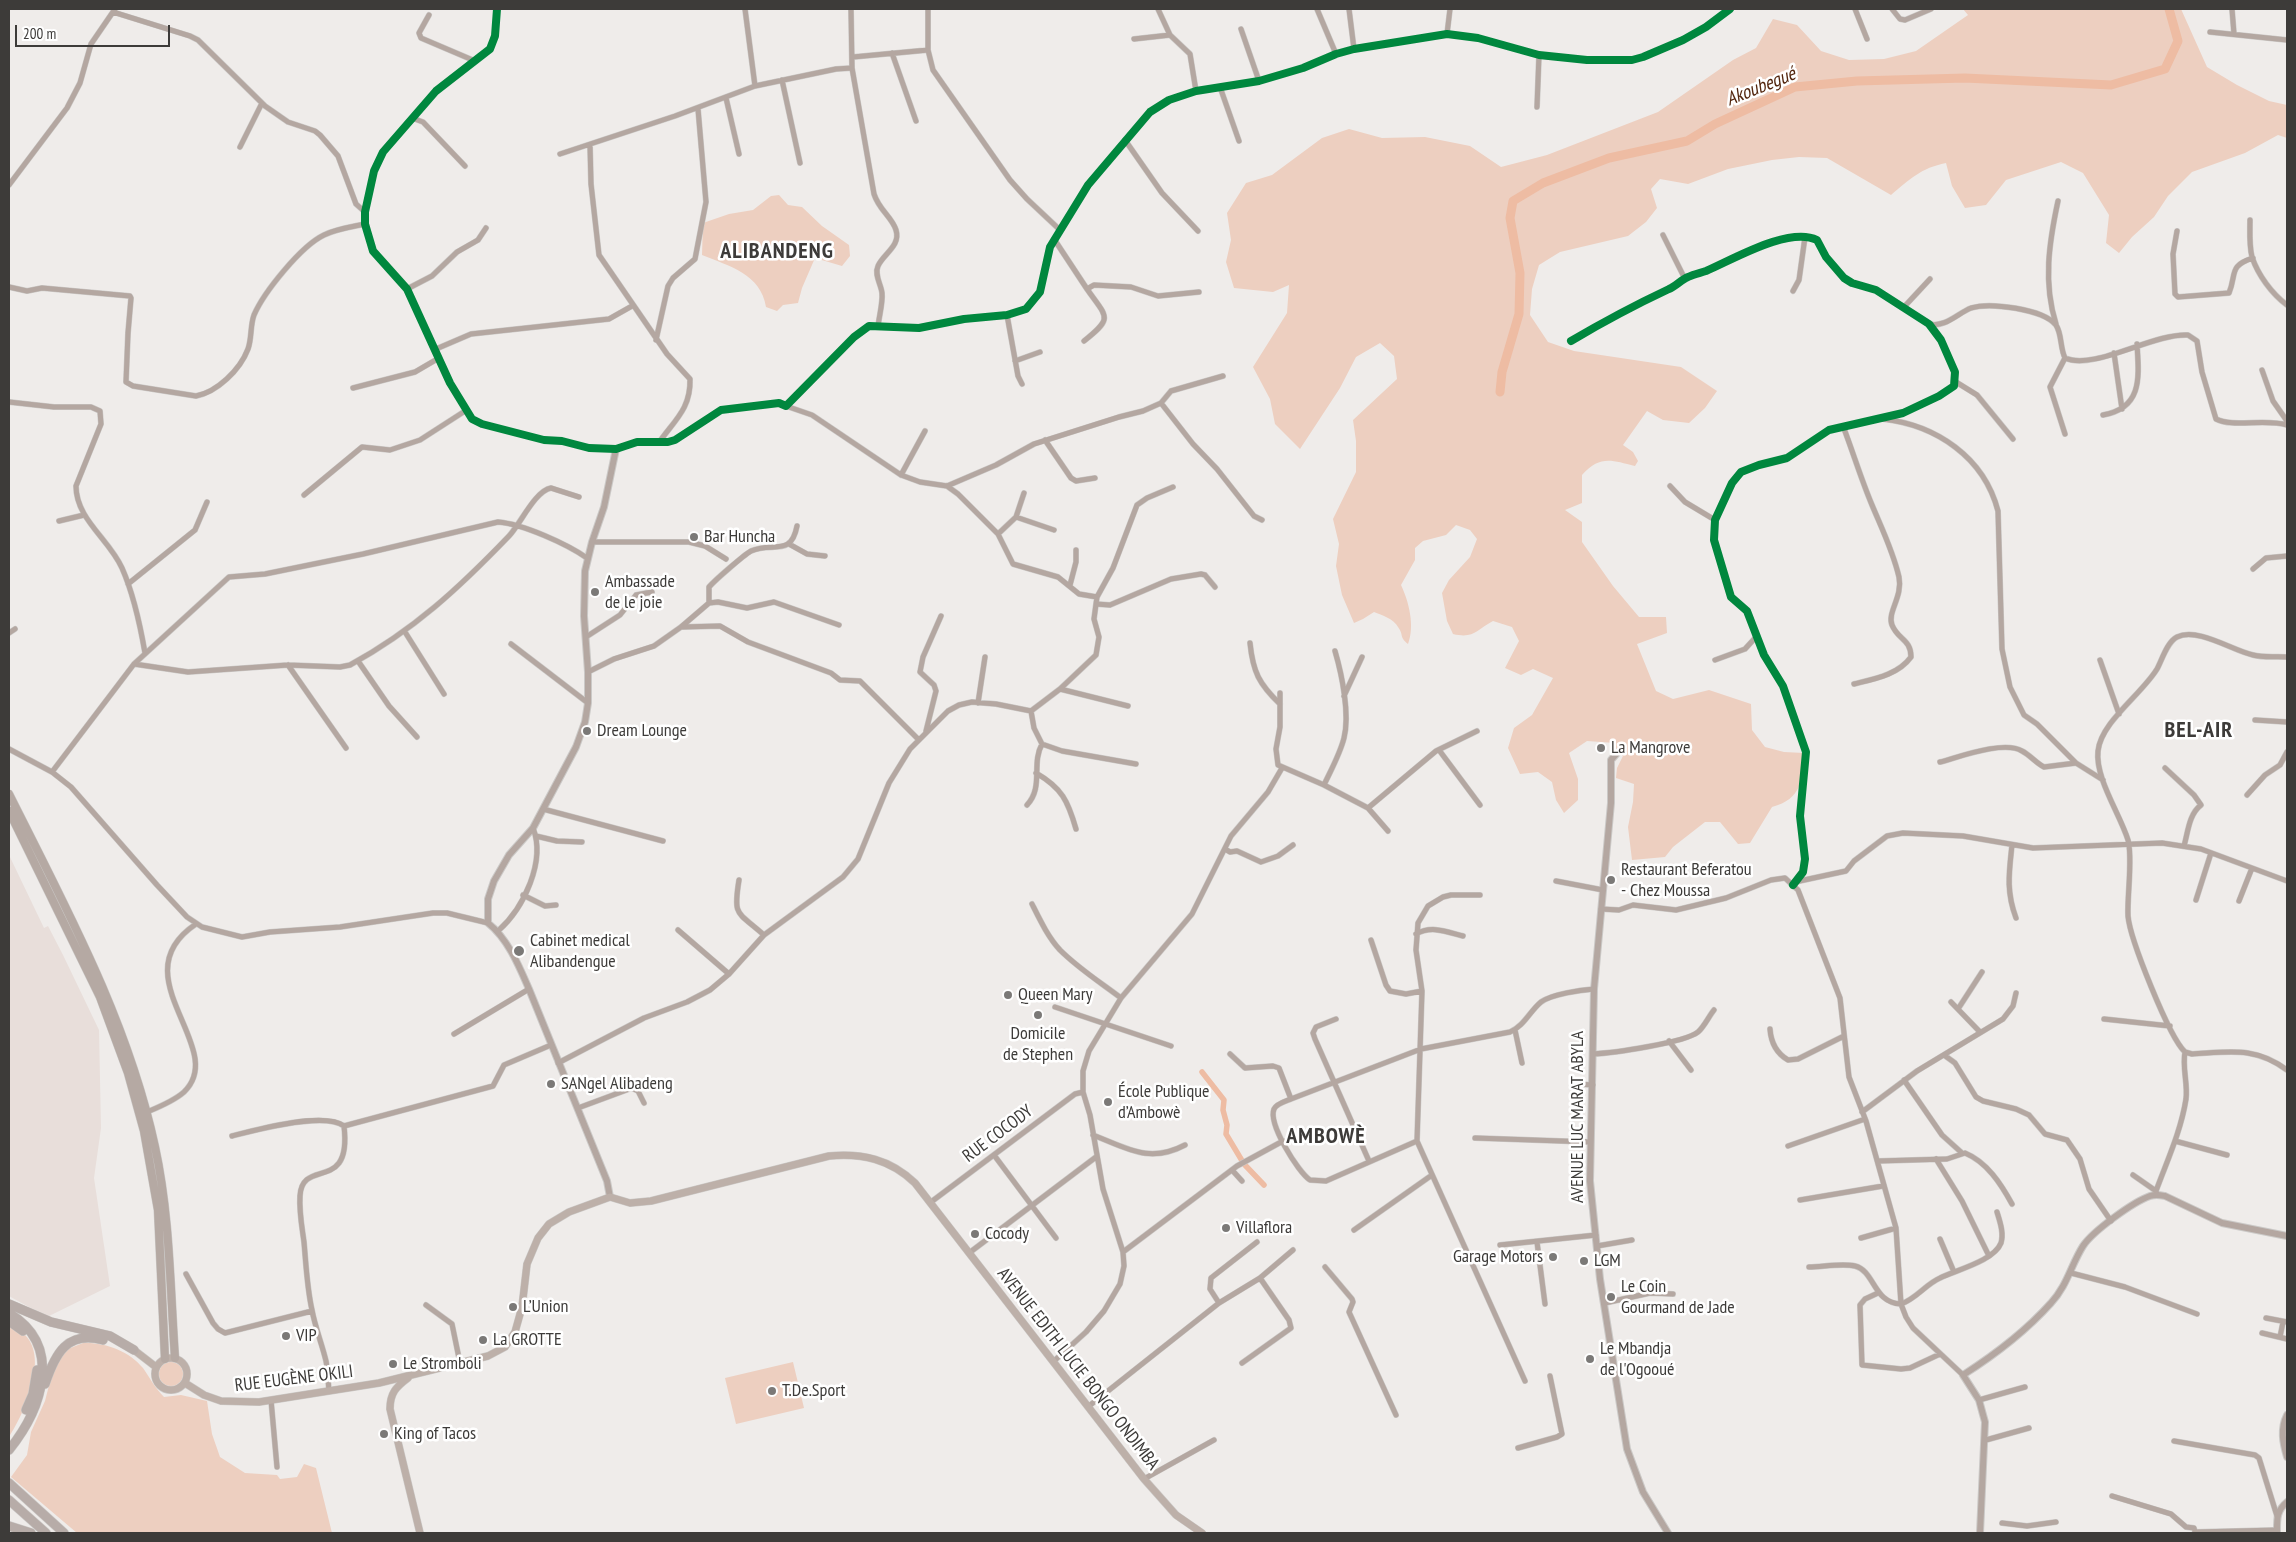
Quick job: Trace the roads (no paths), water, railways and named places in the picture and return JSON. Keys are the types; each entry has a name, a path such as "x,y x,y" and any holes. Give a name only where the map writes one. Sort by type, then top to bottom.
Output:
{"highway":[{"path":"9,1304 50,1322 110,1336 134,1350"},
{"path":"9,1313 28,1328 41,1351 42,1377 38,1399"},
{"path":"9,1322 22,1329 29,1337 35,1348 37,1361 35,1383 29,1405 9,1441"},
{"path":"9,1450 24,1428 59,1351 74,1341 94,1338 134,1350"},
{"path":"9,1483 64,1533"},
{"path":"9,1500 46,1533"},
{"path":"9,1526 31,1533"}],"main road":[{"path":"9,794 107,994 132,1059 159,1167 166,1217 174,1358"},
{"path":"9,811 100,997 128,1073 145,1137 158,1210 165,1359"},
{"name":"AVENUE EDITH LUCIE BONGO ONDIMBA","path":"610,1197 630,1202 651,1201 829,1156 856,1155 871,1157 899,1169 915,1183 931,1202 1144,1479 1176,1515 1202,1533"},
{"name":"RUE EUGÈNE OKILI","path":"185,1383 204,1395 221,1401 247,1403 379,1383 460,1363 499,1351 511,1340 520,1315 525,1273 530,1254 538,1238 549,1224 569,1212 610,1197"},
{"path":"134,1350 156,1367"},
{"path":"174,1358 179,1360 186,1368 187,1378 185,1383 173,1390 163,1388 155,1377 156,1367 165,1359 174,1358"},
{"path":"410,1376 395,1388 390,1397 391,1419 420,1533"},
{"path":"379,1383 390,1397"}],"street":[{"path":"497,9 494,43 490,49 436,91 383,152 374,171 364,212 365,224 374,252 407,290 465,411 472,419 482,424 544,440 562,441 589,448 616,449 637,442 668,442 675,440 721,410 779,403 812,415 901,475 920,482 947,486 958,494 998,534 1013,564 1058,577 1079,594 1097,597"},
{"path":"745,9 755,86"},
{"path":"851,9 852,68 874,194 881,209 896,229 897,236 895,244 878,266 876,272 882,294 878,327"},
{"path":"928,9 928,50 933,70 1006,173 1027,199 1060,230"},
{"path":"1158,9 1170,35 1190,54 1196,91"},
{"path":"1317,9 1336,54"},
{"path":"1349,9 1354,49"},
{"path":"1447,34 1450,9"},
{"path":"786,406 862,330 869,326 920,328 964,319 1006,315 1026,309 1040,292 1047,256 1054,238 1088,185 1125,140 1159,105 1169,100 1196,91 1260,81 1303,68 1336,54 1354,49 1447,34 1487,40 1539,55 1605,60 1643,57 1695,34 1730,9"},
{"path":"1855,9 1867,39"},
{"path":"1892,9 1900,19 1905,20 1931,9"},
{"path":"2232,9 2234,34"},
{"path":"9,184 67,108 80,83 91,44 114,10 198,40 262,103 288,122 315,131 320,135 338,156 356,204 364,212"},
{"path":"429,15 419,33 421,38 475,61"},
{"path":"1241,29 1260,81"},
{"path":"2210,32 2287,40"},
{"path":"1134,39 1170,35"},
{"path":"852,57 928,50"},
{"path":"892,54 916,121"},
{"path":"1537,106 1539,55"},
{"path":"560,154 698,109 755,86 852,68"},
{"path":"782,80 800,163"},
{"path":"1220,88 1239,141"},
{"path":"726,98 739,154"},
{"path":"240,147 262,103"},
{"path":"656,340 668,286 695,259 706,202 698,109"},
{"path":"412,118 423,122 465,166"},
{"path":"1125,140 1162,193 1198,230"},
{"path":"590,145 592,193 599,256 656,340 690,379 689,397 681,416 660,441"},
{"path":"2058,201 2048,265 2048,292 2065,358 2050,387 2065,434"},
{"path":"2250,220 2253,258 2262,277 2278,298 2287,305"},
{"path":"9,287 27,291 42,288 130,296 126,382 133,386 196,396 206,394 229,377 242,360 248,350 254,316 289,263 324,235 365,224"},
{"path":"407,290 432,276 458,252 478,240 486,228"},
{"path":"2177,231 2173,264 2175,294 2178,297 2229,293 2232,274 2236,266 2241,261 2253,258"},
{"path":"1664,236 1684,279"},
{"path":"1793,291 1799,280 1805,237"},
{"path":"1571,341 1633,305 1671,289 1684,279 1759,246 1805,237 1817,240 1826,257 1844,278 1852,283 1876,290 1929,324 1938,335 1955,372 1956,382 1950,390 1903,413 1829,430 1787,458 1741,472 1732,483 1716,520 1714,540 1731,597 1747,611 1756,637 1783,686 1806,752 1800,816 1805,859 1803,872 1794,884"},
{"path":"1054,238 1104,317 1102,326 1084,341"},
{"path":"1904,307 1930,279"},
{"path":"1087,289 1094,285 1131,288 1158,296 1199,292"},
{"path":"436,349 471,334 609,319 632,306"},
{"path":"1929,324 1942,324 1970,309 1997,307 2034,312 2045,316 2057,327"},
{"path":"1006,315 1018,376 1022,384"},
{"path":"1938,335 1942,324"},
{"path":"2065,358 2080,360 2114,353 2137,344 2182,335 2194,338 2197,341 2202,372 2216,419 2220,421 2278,422 2287,426"},
{"path":"2103,414 2122,409 2131,400 2137,385 2137,344"},
{"path":"1015,361 1040,352"},
{"path":"2114,353 2122,409"},
{"path":"353,388 406,375 439,358"},
{"path":"2262,370 2273,401 2287,421"},
{"path":"947,486 996,465 1025,448 1045,440 1143,411 1161,403 1171,391 1180,387 1223,376"},
{"path":"1956,382 1977,395 2013,439"},
{"path":"9,402 54,407 91,407 100,411 101,424 76,486 78,502 84,515 114,552 128,584 139,619 146,653"},
{"path":"1161,403 1254,516 1262,520"},
{"path":"304,495 362,447 390,450 420,440 465,411"},
{"path":"1902,424 1903,413"},
{"path":"1879,419 1934,433 1965,454 1984,476 1995,499 1998,511 2002,649 2010,687 2024,715 2037,724 2076,763 2103,780"},
{"path":"1843,426 1872,505 1892,550 1900,593 1891,616 1892,625 1911,649 1911,657 1899,669 1883,676 1854,684"},
{"path":"901,475 925,431"},
{"path":"1045,440 1071,478 1076,481 1095,478"},
{"path":"488,923 488,899 494,881 509,855 533,828 576,747 588,703 584,591 587,558 604,507 616,449"},
{"path":"1670,486 1685,502 1716,520"},
{"path":"558,1063 644,1018 699,996 720,983 764,935 834,885 853,866 889,783 918,739 948,711 959,704 978,703 1031,711 1060,689 1096,655 1099,637 1094,619 1097,597 1113,568 1137,505 1147,498 1173,487"},
{"path":"134,664 188,672 288,666 340,667 358,661 405,632 445,599 519,526 540,492 550,488 579,497"},
{"path":"998,534 1016,517 1024,493"},
{"path":"128,584 195,530 207,502"},
{"path":"59,521 84,515"},
{"path":"1016,517 1054,530"},
{"path":"52,772 134,664 202,600 233,575 265,574 363,554 498,522 519,526 576,551 587,558"},
{"path":"709,603 709,587 745,555 759,548 782,547 789,544 795,538 797,526"},
{"path":"592,542 689,542 705,546 726,559"},
{"path":"789,544 807,554 825,556"},
{"path":"1070,585 1076,562 1076,550"},
{"path":"2253,569 2266,558 2287,556"},
{"path":"1096,604 1110,605 1171,579 1201,574 1206,575 1215,587"},
{"path":"586,637 624,612 636,595 652,592"},
{"path":"588,672 614,660 654,646 681,627 709,603 718,602 747,608 774,602 839,625"},
{"path":"926,731 936,698 936,691 934,685 920,672 923,657 941,616"},
{"path":"681,627 720,626 748,642 831,673 840,680 860,681 918,739"},
{"path":"9,632 15,629"},
{"path":"405,632 444,694"},
{"path":"1962,1375 2002,1349 2026,1329 2060,1292 2071,1274 2076,1258 2088,1239 2111,1221 2156,1193 2175,1141 2186,1097 2185,1052 2170,1026 2139,955 2130,925 2129,843 2103,780 2097,759 2099,744 2120,714 2146,684 2171,642 2178,637 2188,635 2200,636 2253,655 2287,656"},
{"path":"1715,660 1746,649 1756,637"},
{"path":"511,644 588,703"},
{"path":"1250,644 1254,669 1258,679 1266,691 1280,704"},
{"path":"1324,784 1344,737 1344,696 1335,651"},
{"path":"978,703 985,657"},
{"path":"1344,696 1362,657"},
{"path":"2100,660 2120,714"},
{"path":"358,661 389,706 417,737"},
{"path":"288,666 346,748"},
{"path":"1060,689 1128,706"},
{"path":"1280,693 1276,758 1278,765 1324,784 1368,808 1388,831"},
{"path":"1031,711 1034,728 1042,744 1062,751 1136,764"},
{"path":"2255,720 2287,722"},
{"path":"1368,808 1412,769 1436,751 1477,730"},
{"path":"1027,805 1032,800 1037,788 1038,752 1042,744"},
{"path":"1940,762 1985,750 2013,748 2022,750 2044,767 2076,763"},
{"path":"9,749 52,772 71,786 138,865 196,924 220,932 242,936 340,927 433,913 447,913 488,923 498,930 517,961 607,1181 610,1197"},
{"path":"1439,750 1480,805"},
{"name":"AVENUE LUC MARAT ABYLA","path":"1618,752 1611,760 1611,803 1594,989 1590,1181 1597,1246 1627,1449 1643,1492 1668,1533"},
{"path":"2247,795 2264,775 2280,765 2287,752"},
{"path":"1054,1361 1086,1332 1110,1302 1123,1274 1123,1252 1109,1212 1096,1157 1090,1115 1083,1092 1085,1061 1103,1024 1121,998 1192,914 1240,823 1268,792 1282,768"},
{"path":"2165,768 2202,805 2196,809 2191,819 2184,846"},
{"path":"1036,773 1058,788 1065,797 1076,829"},
{"path":"543,808 663,841"},
{"path":"498,930 512,916 523,895 534,866 538,849 533,828"},
{"path":"1794,884 1846,870 1880,841 1893,834 1963,836 2033,848 2162,843 2211,853 2287,881"},
{"path":"536,836 557,841 582,842"},
{"path":"1225,849 1230,852 1237,851 1261,862 1278,856 1293,845"},
{"path":"2012,845 2008,887 2010,901 2016,918"},
{"path":"2196,900 2211,853"},
{"path":"2239,901 2252,868"},
{"path":"1601,909 1619,910 1633,905 1676,910 1726,898 1771,880 1785,878 1794,884 1798,890 1840,998 1848,1077 1865,1118 1896,1228 1901,1304 1913,1328 1962,1375 1979,1400 1984,1413 1986,1440 1980,1533"},
{"path":"739,880 735,904 737,912 764,935"},
{"path":"1556,881 1603,890"},
{"path":"523,895 545,906 556,904"},
{"path":"1480,895 1451,895 1443,897 1428,906 1418,923 1416,934 1422,991 1417,1141 1525,1381"},
{"path":"1032,904 1059,949 1099,984 1121,998"},
{"path":"146,1112 183,1093 189,1084 193,1072 192,1049 166,971 168,956 175,943 196,924"},
{"path":"678,930 729,974"},
{"path":"1416,934 1423,930 1440,930 1463,936"},
{"path":"1371,940 1386,986 1390,991 1406,994 1422,991"},
{"path":"1958,1009 1982,972"},
{"path":"1417,1141 1326,1180 1310,1180 1300,1171 1283,1142 1273,1116 1274,1109 1290,1099 1421,1049 1515,1030 1546,999 1577,991 1594,989"},
{"path":"454,1034 529,990"},
{"path":"1862,1112 1904,1080 2003,1019 2013,1006 2016,993"},
{"path":"1951,1002 1980,1032"},
{"path":"1055,1007 1171,1046"},
{"path":"1593,1054 1642,1048 1680,1040 1698,1032 1714,1010"},
{"path":"1336,1019 1316,1027 1313,1033 1369,1161"},
{"path":"2104,1019 2170,1026"},
{"path":"1770,1029 1770,1040 1776,1049 1788,1060 1798,1060 1844,1036"},
{"path":"1515,1030 1522,1063"},
{"path":"1669,1041 1691,1070"},
{"path":"232,1136 288,1122 332,1122 344,1126 455,1095 484,1090 493,1086 504,1064 551,1045"},
{"path":"2185,1052 2192,1054 2242,1051 2272,1060 2287,1070"},
{"path":"1230,1054 1245,1068 1273,1066 1279,1068 1290,1099"},
{"path":"1944,1055 1955,1063 1976,1097 1982,1101 2016,1109 2028,1115 2044,1134 2067,1140 2080,1158 2089,1189 2111,1221"},
{"path":"1904,1080 1942,1135 1962,1153 1975,1158 1983,1165 2003,1188 2012,1204"},
{"path":"1578,1084 1593,1085"},
{"path":"578,1108 632,1088 638,1091 644,1103"},
{"name":"RUE COCODY","path":"931,1202 1075,1094 1083,1092"},
{"path":"1788,1146 1865,1118"},
{"path":"329,1391 326,1362 312,1311 300,1217 302,1185 312,1176 330,1172 337,1167 344,1146 344,1126"},
{"path":"1092,1135 1141,1154 1160,1155 1172,1152 1185,1145"},
{"path":"1475,1138 1590,1142"},
{"path":"2175,1141 2228,1155"},
{"path":"1123,1252 1232,1170 1283,1142"},
{"path":"1878,1161 1948,1159 1962,1153"},
{"path":"994,1155 1056,1238"},
{"path":"969,1253 1096,1157"},
{"path":"1936,1159 1962,1201 1988,1256"},
{"path":"1232,1170 1242,1181"},
{"path":"1354,1230 1432,1175"},
{"path":"2133,1175 2156,1193 2222,1223 2287,1236"},
{"path":"1800,1200 1883,1186"},
{"path":"1901,1304 1934,1281 1988,1256 1998,1248 2002,1232 1997,1212"},
{"path":"1861,1238 1896,1228"},
{"path":"1500,1245 1596,1235"},
{"path":"1940,1239 1954,1272"},
{"path":"1597,1246 1632,1240"},
{"path":"1219,1303 1210,1289 1211,1278 1256,1242"},
{"path":"1537,1242 1545,1304"},
{"path":"1089,1406 1219,1303 1260,1278 1293,1250"},
{"path":"1809,1267 1855,1266 1864,1272 1878,1292 1890,1301 1901,1304"},
{"path":"1325,1267 1352,1299 1353,1302 1349,1312 1396,1415"},
{"path":"186,1274 218,1329 225,1332 312,1311"},
{"path":"2071,1274 2125,1287 2197,1314"},
{"path":"1242,1363 1291,1328 1289,1320 1260,1278"},
{"path":"1878,1292 1865,1299 1860,1306 1862,1365 1901,1369 1910,1368 1940,1354"},
{"path":"1605,1303 1650,1293 1674,1294"},
{"path":"426,1305 452,1324 460,1363"},
{"path":"2266,1318 2285,1322 2280,1337"},
{"path":"2262,1332 2287,1339"},
{"path":"1518,1448 1562,1434 1550,1376"},
{"path":"1979,1400 2025,1387"},
{"path":"271,1400 277,1467"},
{"path":"2287,1416 2283,1430 2287,1457"},
{"path":"1986,1440 2029,1428"},
{"path":"1144,1479 1214,1440"},
{"path":"2112,1496 2171,1514 2186,1527 2194,1528 2195,1532 2277,1532 2277,1516 2260,1458 2255,1455 2174,1441"},
{"path":"2277,1516 2280,1509 2287,1502"},
{"path":"2002,1523 2027,1526 2056,1522"}],"waterway":[{"name":"Akoubegué","path":"1500,392 1502,372 1519,314 1520,273 1510,218 1513,201 1543,183 1609,158 1687,141 1715,124 1795,87 1857,81 1965,78 2111,85 2165,69 2178,41 2169,9"},
{"path":"1202,1072 1224,1100 1223,1110 1227,1125 1226,1134 1244,1164 1264,1185"}],"place":[{"name":"Bar Huncha","path":"694,537"},
{"name":"Ambassade de le joie","path":"595,592"},
{"name":"Dream Lounge","path":"587,731"},
{"name":"La Mangrove","path":"1601,748"},
{"name":"Restaurant Beferatou - Chez Moussa","path":"1611,880"},
{"name":"Cabinet medical Alibandengue","path":"519,951"},
{"name":"Queen Mary","path":"1008,995"},
{"name":"Domicile de Stephen","path":"1038,1015"},
{"name":"SANgel Alibadeng","path":"551,1084"},
{"name":"École Publique d’Ambowè","path":"1108,1102"},
{"name":"Villaflora","path":"1226,1228"},
{"name":"Cocody","path":"975,1234"},
{"name":"Garage Motors","path":"1553,1257"},
{"name":"LGM","path":"1584,1261"},
{"name":"Le Coin Gourmand de Jade","path":"1611,1297"},
{"name":"L’Union","path":"513,1307"},
{"name":"VIP","path":"286,1336"},
{"name":"La GROTTE","path":"483,1340"},
{"name":"Le Mbandja de l'Ogooué","path":"1590,1359"},
{"name":"Le Stromboli","path":"393,1364"},
{"name":"T.De.Sport","path":"772,1391"},
{"name":"King of Tacos","path":"384,1434"}],"district":[{"name":"ALIBANDENG","path":"777,252"},
{"name":"BEL-AIR","path":"2199,731"},
{"name":"AMBOWÈ","path":"1326,1137"}]}
